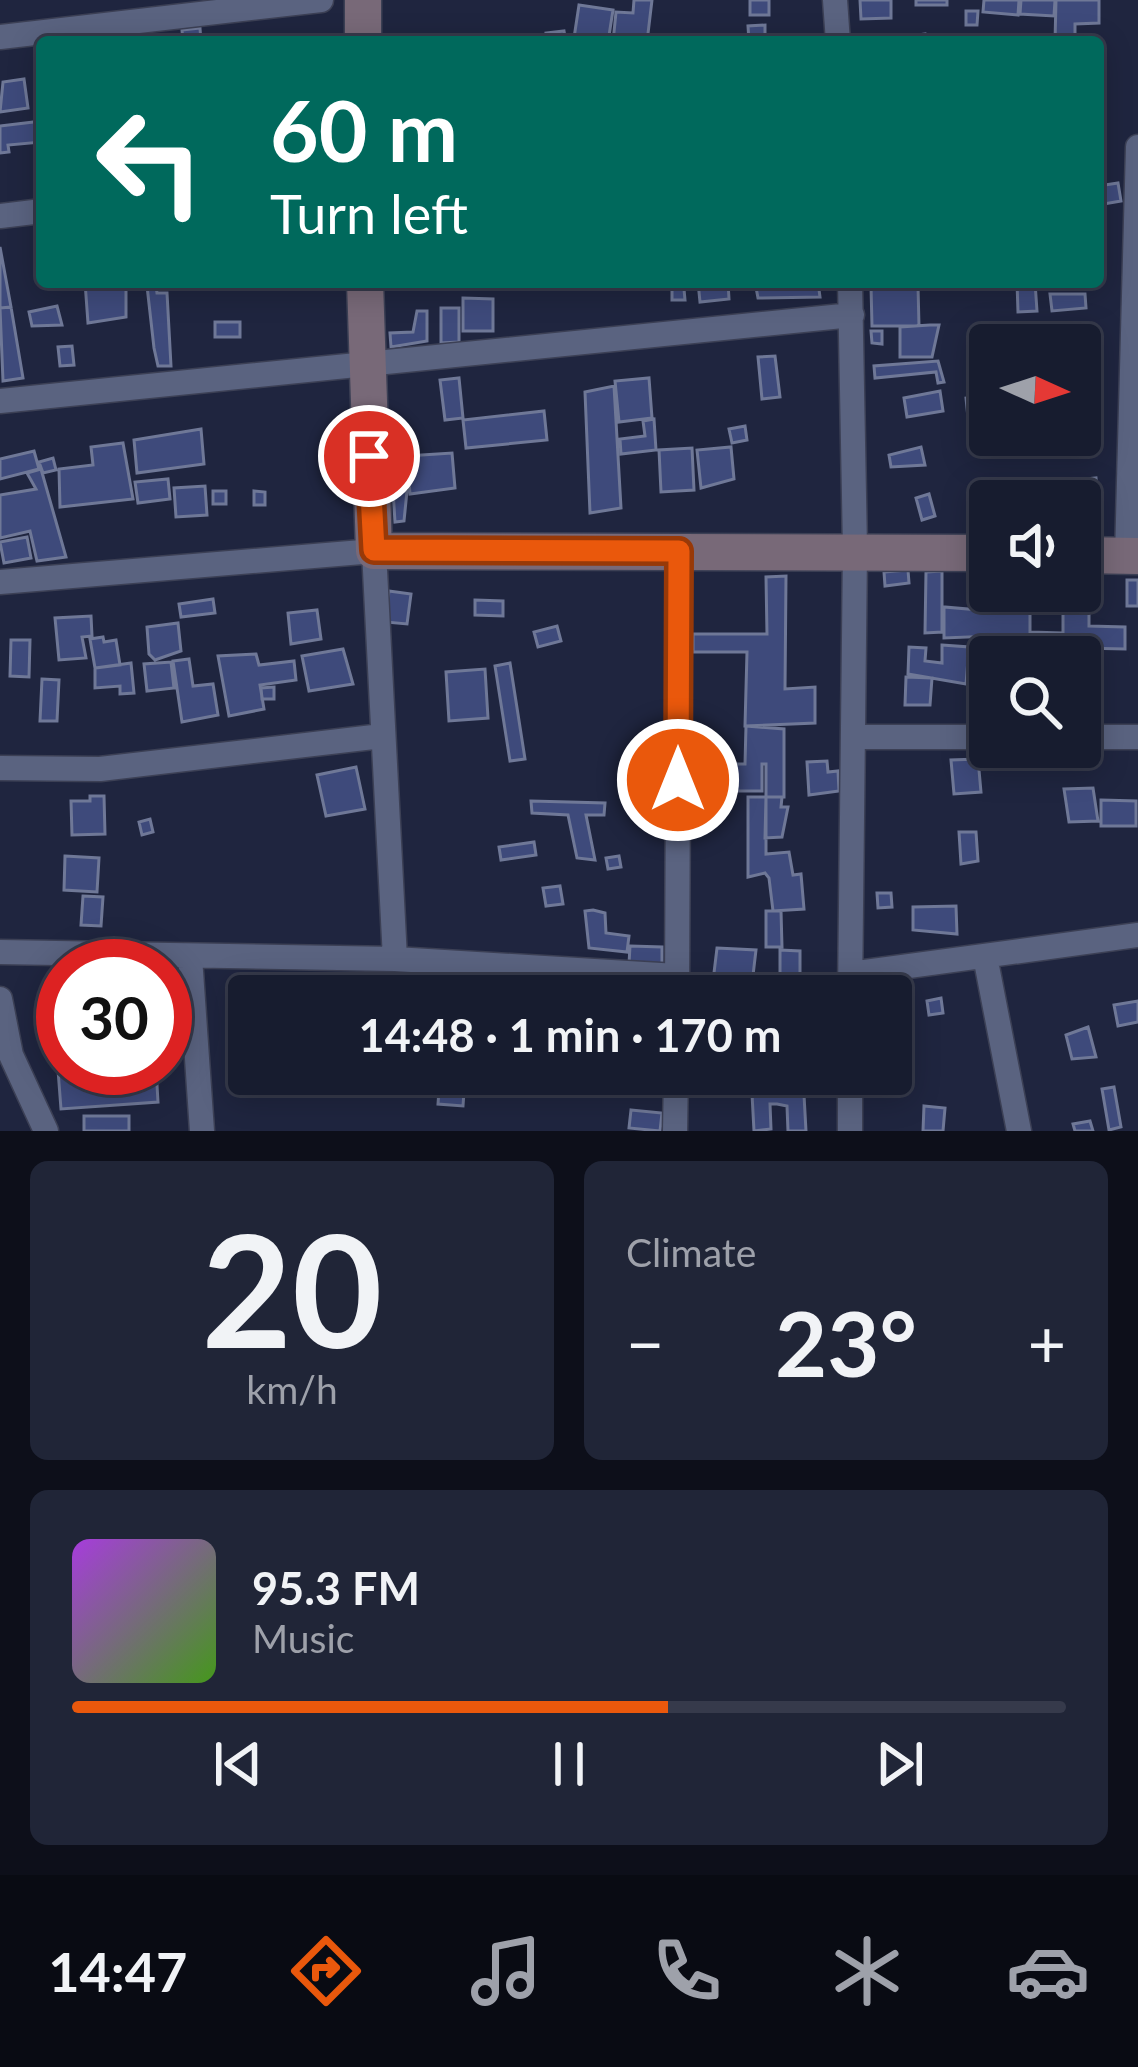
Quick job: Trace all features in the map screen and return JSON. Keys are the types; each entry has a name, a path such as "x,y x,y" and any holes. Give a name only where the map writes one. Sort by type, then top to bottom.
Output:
{"main road":[{"path":"362,0 363,36"},
{"path":"364,288 374,550 969,552"},
{"path":"1101,555 1132,556"}],"street":[{"path":"0,37 321,0"},
{"path":"836,0 838,36"},
{"path":"1132,556 1138,146"},
{"path":"0,216 36,213"},
{"path":"850,288 855,549 850,975"},
{"path":"0,400 852,315"},
{"path":"0,583 374,550 395,959"},
{"path":"677,975 679,551"},
{"path":"0,768 146,765 382,736"},
{"path":"854,737 969,737"},
{"path":"1101,737 1138,737"},
{"path":"897,975 985,956 1138,935"},
{"path":"0,952 36,953"},
{"path":"985,956 1019,1131"},
{"path":"192,957 395,959 562,975"},
{"path":"192,986 202,1131"},
{"path":"0,999 5,1058 46,1131"},
{"path":"675,1131 676,1095"},
{"path":"850,1095 850,1131"}],"building":[{"path":"634,0 652,0 648,36 614,36 616,12 633,13"},
{"path":"750,0 769,0 769,15 750,15"},
{"path":"860,0 891,0 891,18 861,19"},
{"path":"916,0 947,0 947,5 916,5"},
{"path":"984,0 1019,0 1018,15 983,12"},
{"path":"1021,0 1055,0 1054,16 1020,14"},
{"path":"1056,0 1099,0 1099,23 1075,24 1075,36 1055,36"},
{"path":"579,5 613,10 609,36 574,36"},
{"path":"966,11 978,11 977,25 966,25"},
{"path":"765,25 765,36 749,36 748,26"},
{"path":"200,28 201,36 182,36 182,30"},
{"path":"24,79 28,108 0,112 3,82"},
{"path":"36,122 36,143 8,145 9,152 0,153 0,126"},
{"path":"1118,183 1121,201 1104,204 1104,185"},
{"path":"0,247 11,307 0,308"},
{"path":"85,288 126,288 126,317 88,323"},
{"path":"147,288 167,293 171,366 158,366"},
{"path":"699,288 728,288 729,299 700,302"},
{"path":"756,288 819,288 820,297 758,298"},
{"path":"871,288 918,288 919,326 872,326"},
{"path":"1017,288 1035,288 1037,311 1018,312"},
{"path":"672,289 684,289 685,300 672,300"},
{"path":"1050,294 1085,294 1086,308 1052,311"},
{"path":"463,298 493,299 493,331 463,331"},
{"path":"57,306 62,325 32,326 29,312"},
{"path":"11,307 23,378 3,381 0,308"},
{"path":"441,308 459,308 459,342 441,343"},
{"path":"417,311 427,311 427,341 391,347 390,333 413,332"},
{"path":"215,322 240,322 240,337 215,337"},
{"path":"939,325 932,357 900,357 900,327"},
{"path":"871,331 882,331 882,344 872,343"},
{"path":"72,346 74,365 60,366 58,347"},
{"path":"775,356 780,397 762,399 758,357"},
{"path":"938,361 944,382 938,383 936,372 875,378 874,366"},
{"path":"459,378 463,418 445,420 440,380"},
{"path":"649,378 652,418 619,422 615,381"},
{"path":"614,386 621,508 590,513 585,392"},
{"path":"940,391 943,411 907,417 904,398"},
{"path":"544,411 547,440 466,448 463,420"},
{"path":"654,419 656,450 621,454 620,439 645,436 643,421"},
{"path":"745,426 747,440 732,443 729,429"},
{"path":"201,429 204,464 137,473 134,440"},
{"path":"123,443 133,499 60,507 59,469 93,465 91,447"},
{"path":"731,447 734,479 701,488 697,450"},
{"path":"921,447 925,465 891,467 889,455"},
{"path":"692,448 694,490 661,492 659,450"},
{"path":"34,451 39,469 0,479 0,459"},
{"path":"452,453 455,488 410,494 407,456"},
{"path":"53,458 56,470 43,473 39,462"},
{"path":"41,469 66,557 37,561 30,531 0,538 0,495 36,489 27,473"},
{"path":"168,479 170,499 138,503 135,482"},
{"path":"205,486 207,515 176,517 174,488"},
{"path":"393,490 407,491 404,521 395,522"},
{"path":"213,491 226,491 226,504 213,504"},
{"path":"254,491 265,492 265,505 254,505"},
{"path":"929,494 935,516 922,520 916,498"},
{"path":"27,537 31,558 4,563 0,542"},
{"path":"908,570 909,583 885,586 884,572"},
{"path":"942,571 942,632 925,633 926,572"},
{"path":"786,576 785,689 815,687 815,723 745,726 747,652 693,652 693,634 767,634 766,577"},
{"path":"1127,580 1138,580 1138,606 1127,606"},
{"path":"389,591 411,594 407,624 385,622"},
{"path":"213,599 215,613 181,617 179,604"},
{"path":"475,600 503,601 503,616 475,615"},
{"path":"944,607 1030,612 1030,632 1063,633 1063,612 1089,612 1089,626 1125,627 1125,649 1101,648 1101,636 944,638"},
{"path":"317,610 321,639 291,644 288,613"},
{"path":"91,616 92,636 82,637 86,658 59,660 55,618"},
{"path":"178,623 181,651 155,660 149,654 147,627"},
{"path":"557,626 561,641 538,647 534,632"},
{"path":"103,637 104,642 116,640 120,665 95,668 90,639"},
{"path":"11,640 30,640 29,677 10,676"},
{"path":"942,645 969,647 966,684 908,674 909,647 926,648 925,661 942,663"},
{"path":"343,649 353,684 309,691 302,656"},
{"path":"256,654 259,665 294,661 296,680 260,685 264,709 229,716 218,656"},
{"path":"189,659 193,686 213,684 218,715 182,722 173,661"},
{"path":"171,662 174,688 147,691 144,664"},
{"path":"131,663 134,693 120,694 120,686 95,688 95,668"},
{"path":"510,663 525,759 510,761 495,666"},
{"path":"485,669 488,718 449,721 446,672"},
{"path":"906,677 932,678 930,705 905,705"},
{"path":"42,679 59,680 57,721 40,721"},
{"path":"274,687 274,699 262,699 261,688"},
{"path":"746,726 784,729 784,797 766,797 766,764 762,764 762,791 733,791 732,764 745,764"},
{"path":"969,759 969,768 979,768 981,792 954,794 951,760"},
{"path":"827,761 828,772 838,771 839,791 809,795 807,762"},
{"path":"356,767 365,809 326,816 317,775"},
{"path":"1093,788 1098,821 1069,822 1064,789"},
{"path":"90,796 104,796 105,834 72,835 71,801 90,801"},
{"path":"748,797 766,797 766,854 789,852 793,875 801,874 804,909 773,911 769,878 765,873 748,877"},
{"path":"766,797 782,797 781,807 788,807 782,837 765,838"},
{"path":"1101,800 1136,801 1136,826 1101,826"},
{"path":"531,801 605,803 604,815 586,815 595,860 577,858 568,815 532,813"},
{"path":"150,819 153,832 142,835 139,822"},
{"path":"959,832 976,832 978,861 961,864"},
{"path":"534,842 536,855 501,860 499,847"},
{"path":"65,856 99,858 97,892 64,890"},
{"path":"619,856 621,867 608,869 606,858"},
{"path":"560,886 563,904 546,906 543,888"},
{"path":"877,893 891,893 892,907 878,908"},
{"path":"83,896 103,897 101,926 81,925"},
{"path":"956,906 957,934 913,930 913,907"},
{"path":"585,911 605,913 606,933 629,936 627,952 589,948"},
{"path":"766,911 781,911 782,947 766,947"},
{"path":"630,946 662,947 662,965 629,964"},
{"path":"717,948 756,950 753,975 714,975"},
{"path":"780,950 800,951 800,975 780,975"},
{"path":"941,998 943,1013 929,1015 927,1001"},
{"path":"1138,1001 1138,1022 1118,1026 1114,1005"},
{"path":"1088,1027 1096,1057 1072,1059 1066,1035"},
{"path":"1114,1087 1121,1127 1109,1130 1102,1089"},
{"path":"60,1095 158,1095 158,1102 61,1109"},
{"path":"439,1095 464,1095 463,1106 438,1104"},
{"path":"752,1095 804,1095 806,1131 788,1131 787,1106 770,1104 771,1129 754,1131"},
{"path":"924,1106 945,1108 943,1131 923,1131"},
{"path":"631,1110 662,1113 660,1131 629,1128"},
{"path":"84,1116 129,1116 129,1131 84,1131"},
{"path":"1090,1121 1093,1131 1075,1131 1073,1124"}],"route":[{"path":"369,456 373,547 378,552 679,551 678,780"}]}
